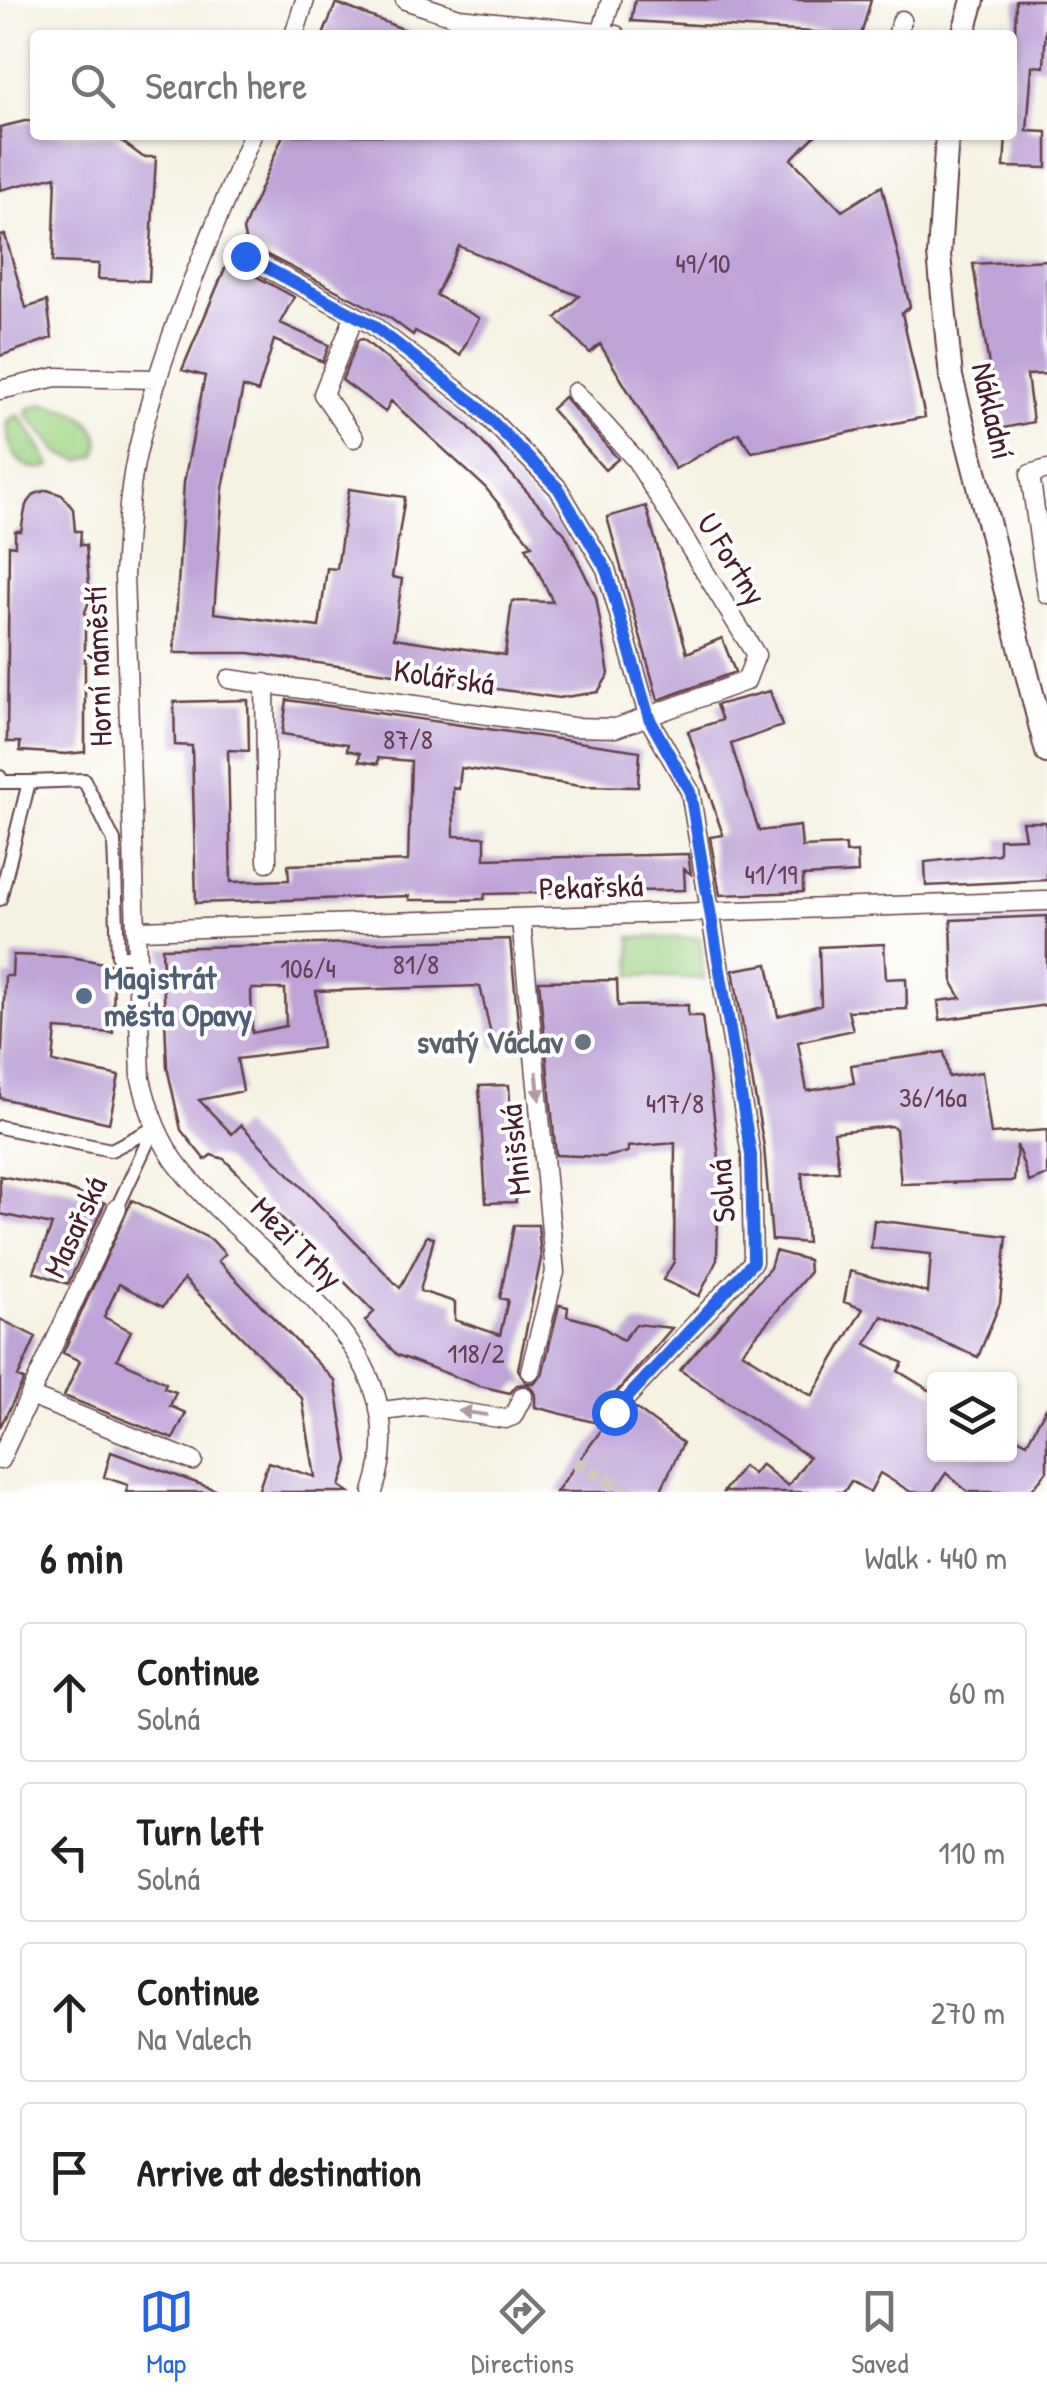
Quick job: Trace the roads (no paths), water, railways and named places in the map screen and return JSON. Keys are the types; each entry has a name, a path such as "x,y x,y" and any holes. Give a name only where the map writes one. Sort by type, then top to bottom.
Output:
{"street":[{"path":"295,30 304,0"},
{"path":"405,0 459,18 566,30"},
{"path":"602,30 611,0"},
{"path":"964,30 972,0"},
{"name":"Horní náměstí","path":"154,1128 140,1079 124,575 138,448 158,379 250,140"},
{"name":"Nákladní","path":"946,140 939,254 951,377 1047,752"},
{"name":"Solná","path":"245,256 355,315 474,403 558,488 606,569 649,718 690,792 751,1155 753,1262 614,1412"},
{"path":"354,438 323,394 355,315"},
{"path":"0,390 56,377 158,379"},
{"name":"U Fortny","path":"575,392 636,460 756,655 746,681 649,718"},
{"path":"1047,469 1030,474 1047,594"},
{"name":"Kolářská","path":"229,679 574,727 616,728 649,718"},
{"path":"265,684 267,862"},
{"name":"Horní náměstí","path":"0,776 0,782 84,780 114,840 118,956 139,956"},
{"path":"0,899 29,782"},
{"name":"Pekařská","path":"138,930 1047,901"},
{"name":"Mnišská","path":"522,920 555,1272 530,1371"},
{"path":"0,1128 111,1150 154,1128"},
{"name":"Masařská","path":"0,1460 154,1128"},
{"name":"Mezi Trhy","path":"154,1128 180,1168 338,1327 366,1368 382,1411"},
{"path":"30,1396 192,1461"},
{"path":"373,1492 384,1454 382,1411 423,1406 505,1418 513,1416 523,1396"}],"tunnel":[{"path":"575,1462 629,1492"}],"place":[{"name":"Magistrát města Opavy","path":"84,996"},
{"name":"svatý Václav","path":"583,1042"}]}
